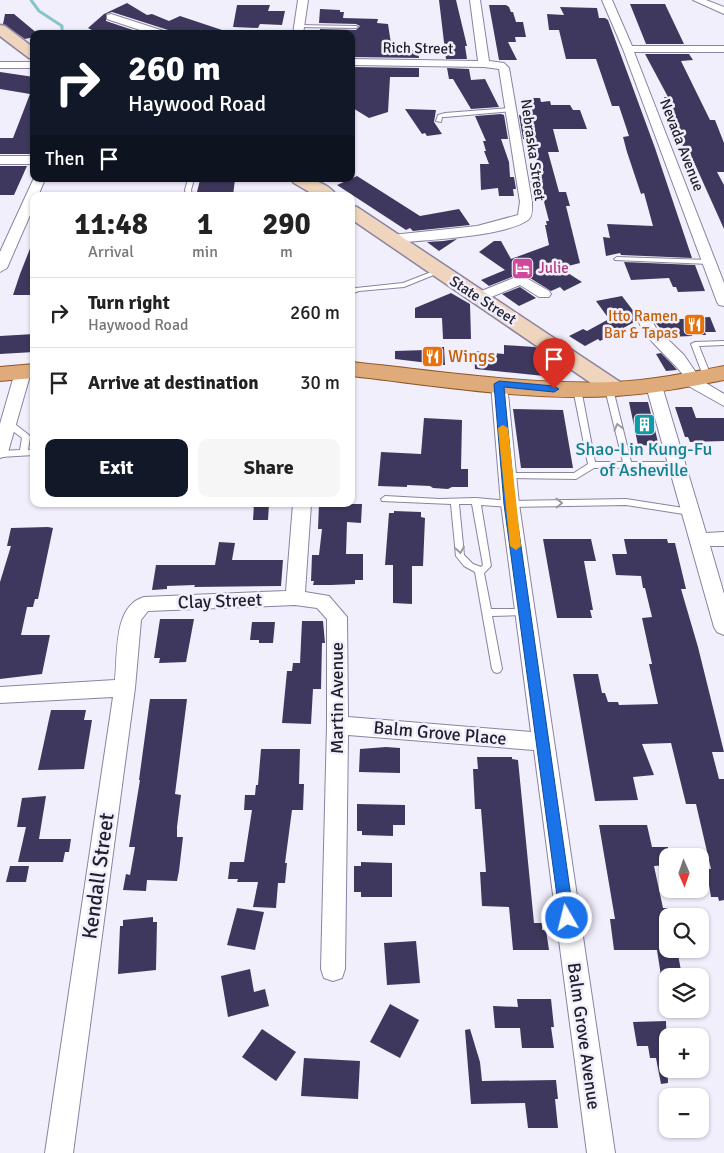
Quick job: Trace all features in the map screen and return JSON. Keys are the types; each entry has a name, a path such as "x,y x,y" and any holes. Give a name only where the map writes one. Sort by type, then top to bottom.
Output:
{"main road":[{"path":"355,369 499,384 577,389 654,386 704,377"},
{"path":"0,374 28,372"}],"street":[{"path":"298,30 303,0"},
{"path":"475,0 484,64"},
{"name":"Nevada Avenue","path":"607,0 628,49 724,302"},
{"path":"698,0 724,11"},
{"path":"112,16 152,30"},
{"path":"0,29 30,52"},
{"path":"628,49 724,49"},
{"name":"Rich Street","path":"355,62 484,64"},
{"name":"Nebraska Street","path":"392,239 481,229 512,223 524,217 526,202 504,68 500,65 484,64"},
{"path":"0,65 30,65"},
{"path":"0,160 30,160"},
{"path":"305,182 321,192"},
{"path":"0,268 30,200"},
{"name":"State Street","path":"355,214 612,389"},
{"path":"479,297 521,279 544,294"},
{"path":"645,320 649,330 679,358 704,377 724,401"},
{"path":"0,453 8,423 28,372"},
{"name":"Balm Grove Avenue","path":"499,384 510,504 524,612 601,1153"},
{"path":"654,386 724,627"},
{"path":"295,598 302,507"},
{"path":"698,540 724,540"},
{"name":"Clay Street","path":"144,604 295,598"},
{"name":"Martin Avenue","path":"295,598 322,601 337,617 338,725 334,923"},
{"name":"Kendall Street","path":"59,1153 124,688 131,619 137,608 144,604"},
{"path":"0,695 124,688"},
{"name":"Balm Grove Place","path":"338,725 542,742"},
{"path":"333,969 334,923"}],"lane":[{"path":"298,30 356,28"},
{"path":"439,120 440,116 446,115 511,110"},
{"path":"617,259 709,262"},
{"path":"355,291 404,285 439,270"},
{"path":"704,377 695,344 724,344"},
{"path":"577,389 592,465"},
{"path":"612,389 628,465"},
{"path":"8,423 26,437 24,453"},
{"path":"0,453 30,452"},
{"path":"508,476 576,476 592,465 676,464"},
{"path":"385,499 476,501 510,504 626,502 690,512"},
{"path":"455,501 460,556 465,563 482,570 487,566 476,501"},
{"path":"479,570 497,669"},
{"path":"487,613 524,612"}],"building":[{"path":"439,0 456,0 467,46 465,46 467,59 446,59"},
{"path":"127,3 147,15 152,14 169,21 180,16 222,30 168,30 112,12 106,14 106,21 133,30 92,30 88,28 104,14"},
{"path":"630,4 665,4 684,44 646,44"},
{"path":"237,5 270,5 268,11 285,11 282,25 260,24 258,28 233,27"},
{"path":"489,5 506,5 513,12 516,22 523,22 526,37 515,37 516,42 508,42 517,60 499,60"},
{"path":"560,7 597,8 599,18 608,20 655,148 692,258 621,255 620,253 606,256 603,237 610,238 607,224 653,226 644,193 641,194 627,152 623,137 629,136 619,106 612,106 596,59 566,59 559,30 549,30 547,14 564,15"},
{"path":"320,9 340,10 340,12 344,12 343,18 378,19 377,23 388,24 392,50 418,50 419,58 355,57 355,30 320,29 356,30 360,26 356,24 319,23"},
{"path":"5,14 14,14 33,30 30,30 30,38 25,39 3,24"},
{"path":"645,54 689,54 693,60 681,61 710,120 715,120 724,143 724,172 717,172 724,185 724,229 689,151 684,149 678,134 682,134 664,97 668,97"},
{"path":"355,67 419,68 419,77 390,77 388,112 369,118 355,109"},
{"path":"447,68 469,69 471,80 485,79 499,107 471,109 453,79 449,79"},
{"path":"0,72 30,76 30,94 0,89"},
{"path":"30,94 30,154 0,154 0,138 13,138"},
{"path":"523,98 540,98 541,102 550,101 551,105 570,105 573,110 580,110 587,129 553,129 559,152 548,152 559,192 566,192 570,206 566,206 580,263 560,268 582,282 564,291 560,287 551,291 522,273 489,286 481,280 505,270 479,252 494,241 501,241 511,259 549,245 545,225 547,225 546,221 549,221 541,190 532,189 530,177 541,177 531,139 523,139 519,115 527,116"},
{"path":"405,109 436,110 434,122 442,134 427,136 425,133 422,134"},
{"path":"504,115 508,139 501,139 509,162 510,177 514,177 516,189 513,189 514,196 499,196 498,188 481,190 480,164 489,164 484,151 486,151 483,141 486,141 475,116"},
{"path":"0,166 27,166 14,195 0,195"},
{"path":"357,176 420,216 459,209 470,225 413,231 410,228 406,230 355,197 355,192 348,192 337,185 344,182 355,182 355,177"},
{"path":"200,182 235,182 233,192 197,192"},
{"path":"457,239 439,251 427,242 443,241"},
{"path":"30,249 30,295 13,295"},
{"path":"624,262 695,265 705,291 678,292 676,287 673,287 669,278 631,280"},
{"path":"520,287 536,298 519,306 502,294"},
{"path":"451,293 470,304 471,339 443,339 442,318 415,318 415,308"},
{"path":"622,296 638,317 636,321 600,341 598,339 585,346 569,336 583,329 587,331 609,319 596,301"},
{"name":"Itto Ramen Bar & Tapas","path":"710,317 716,332 705,332 706,335 692,336 668,337 654,321"},
{"path":"30,334 30,352 0,354 0,336"},
{"path":"504,345 535,347 542,352 544,376 475,369 474,351 504,354"},
{"name":"Wings","path":"424,347 444,347 445,365 395,359 395,351 425,350"},
{"path":"661,353 677,370 666,371 656,354"},
{"name":"Shao-Lin Kung-Fu of Asheville","path":"629,402 648,402 659,446 638,445"},
{"path":"675,407 692,407 696,418 724,418 724,441 690,442 688,437 685,437"},
{"path":"513,409 563,410 573,468 521,468"},
{"path":"424,418 462,420 461,469 468,469 468,487 452,487 448,489 407,485 407,487 378,486 381,452 421,454"},
{"path":"355,504 362,504 361,523 347,522 346,554 363,554 363,580 355,580 355,584 313,585 314,581 311,581 312,555 319,555 322,529 318,529 319,507 355,507"},
{"path":"254,507 269,507 268,520 253,520"},
{"path":"394,511 421,512 421,517 425,518 423,566 412,566 412,604 393,603 393,565 385,565 389,513 394,513"},
{"path":"11,528 53,528 38,599 35,599 33,607 27,607 21,635 50,635 42,674 0,679 0,582 11,546 7,546"},
{"path":"543,539 591,539 596,561 584,561 593,610 590,610 592,618 557,618"},
{"path":"624,539 667,539 668,543 675,543 686,589 681,589 698,647 724,752 712,752 719,779 724,779 724,900 719,901 718,897 711,897 709,885 709,869 711,869 709,848 706,848 696,804 686,804 671,743 642,744 654,775 633,777 638,800 595,801 573,674 598,674 602,693 605,693 608,702 618,702 619,705 658,704 649,664 652,664 642,618 652,617 645,588 643,588 641,576 616,575 612,554 627,554"},
{"path":"219,542 235,543 232,560 283,560 281,586 194,587 195,585 167,586 167,589 152,590 156,565 215,565"},
{"path":"160,619 194,619 186,662 159,663 160,658 154,658"},
{"path":"302,621 323,621 325,643 322,643 321,689 313,689 311,724 282,723 287,671 292,671 293,663 300,663"},
{"path":"252,622 275,622 273,643 259,643 259,640 250,640"},
{"path":"150,699 187,699 175,794 181,795 177,827 177,837 183,837 179,871 177,881 147,880 146,891 123,890 126,874 130,875 135,847 129,847"},
{"path":"51,710 86,710 84,720 92,720 84,769 38,770"},
{"path":"400,748 400,773 359,772 360,749"},
{"path":"261,749 300,749 299,784 304,784 303,810 292,810 285,863 287,863 285,883 278,883 276,908 253,907 258,882 237,882 238,879 228,879 230,862 244,862 252,810 244,810 245,795 255,795 256,785 258,785"},
{"path":"477,757 512,757 512,759 518,760 534,923 542,923 542,930 546,930 549,950 513,950 509,907 482,906 480,872 486,872 481,809 475,809 473,769 478,769"},
{"path":"46,796 39,839 71,839 69,852 65,852 63,862 18,862 26,827 17,827 22,798"},
{"path":"357,804 405,805 405,825 393,825 393,836 362,835 362,831 357,831"},
{"path":"599,825 647,825 652,847 668,847 659,848 659,866 654,866 659,898 661,898 663,908 659,908 659,958 679,958 681,968 660,968 657,950 614,950 610,919 615,919"},
{"path":"361,862 392,863 392,897 361,897 361,892 354,892 354,866 361,866"},
{"path":"10,866 29,866 26,882 6,882"},
{"path":"237,908 264,912 255,950 227,945"},
{"path":"153,917 153,922 157,922 156,970 118,974 120,926 123,926 123,920"},
{"path":"416,941 420,983 387,985 384,943"},
{"path":"250,969 254,992 265,989 269,1006 228,1017 221,976"},
{"path":"517,999 551,999 554,1027 551,1027 554,1048 522,1048 520,1028 495,1028 493,1006 518,1007"},
{"path":"390,1004 419,1020 400,1058 370,1042"},
{"path":"666,1021 666,1028 659,1028 659,1074 656,1058 650,1058 648,1046 637,1046 633,1022"},
{"path":"262,1029 296,1052 276,1081 242,1057"},
{"path":"470,1029 480,1062 482,1081 556,1080 558,1099 555,1099 558,1128 528,1128 525,1103 471,1104 465,1030"},
{"path":"304,1058 360,1061 358,1099 301,1096"},
{"path":"660,1078 668,1078 668,1083 661,1084"}],"waterway":[{"path":"31,0 39,11 62,26 62,30"}],"slow traffic":[{"path":"503,428 516,546"}],"place":[{"name":"Julie","path":"522,268"},
{"name":"Itto Ramen Bar & Tapas","path":"694,325"},
{"name":"Wings","path":"432,356"},
{"name":"Shao-Lin Kung-Fu of Asheville","path":"644,424"}],"route":[{"path":"554,389 499,384 510,504 567,918"}]}
